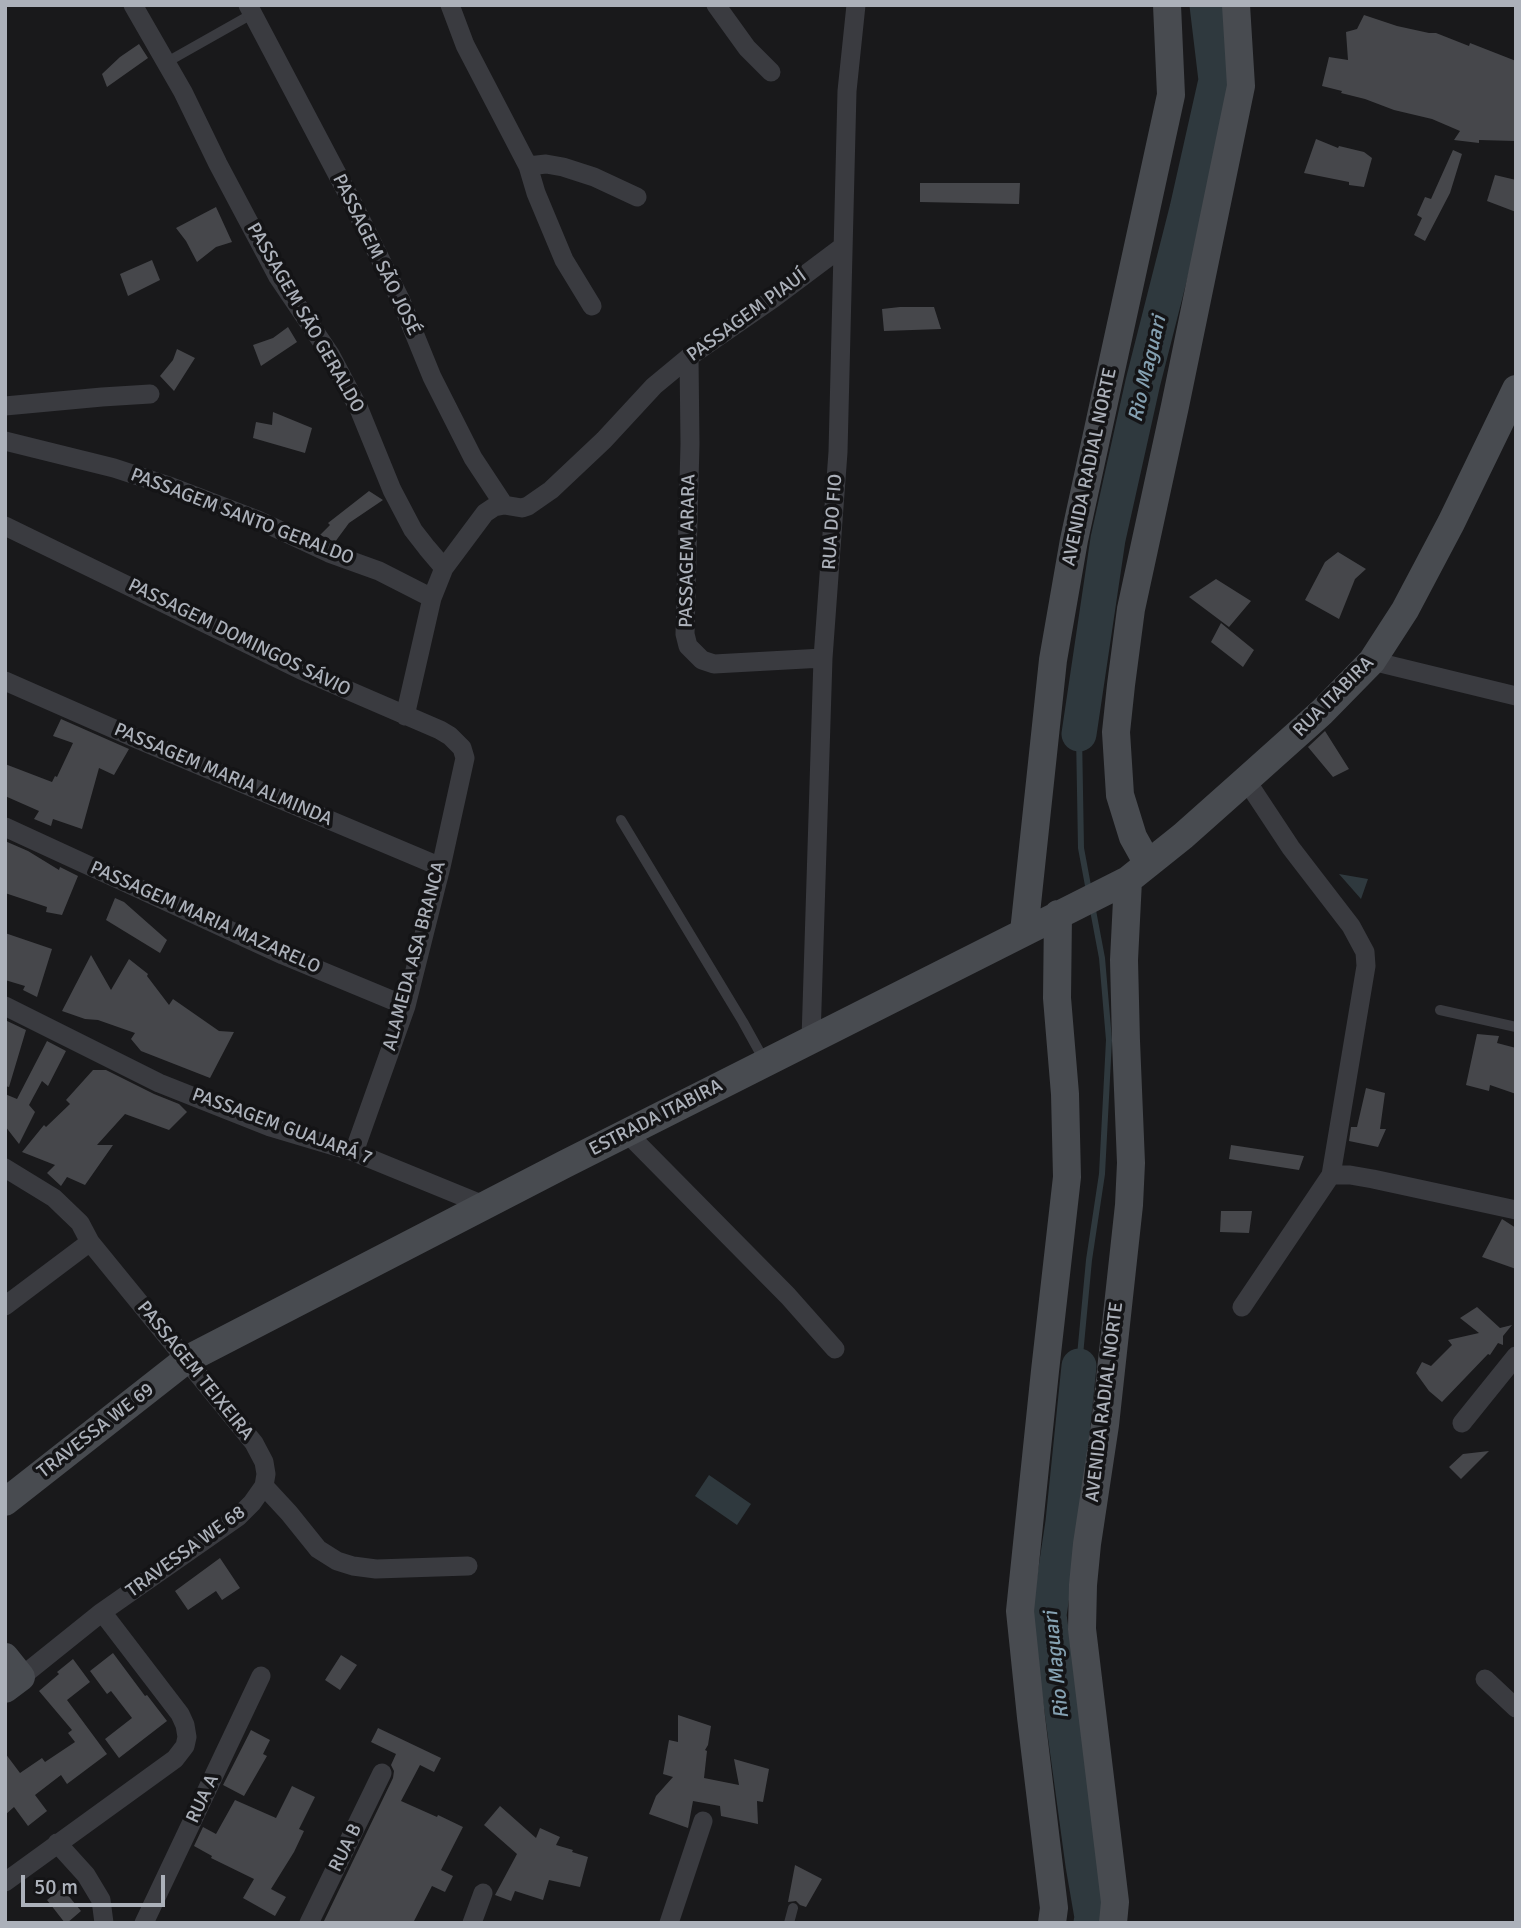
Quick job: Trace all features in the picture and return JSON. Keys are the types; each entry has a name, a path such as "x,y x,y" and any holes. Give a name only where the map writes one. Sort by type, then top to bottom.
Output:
{"main road":[{"name":"AVENIDA RADIAL NORTE","path":"1024,932 1053,660 1074,540 1171,95 1167,5"},
{"path":"1138,872 1133,837 1120,795 1116,732 1121,685 1131,609 1241,86 1236,5"},
{"name":"RUA ITABIRA","path":"1138,872 1183,836 1322,712 1373,661 1405,610 1451,523 1516,389"},
{"name":"AVENIDA RADIAL NORTE","path":"1114,1923 1115,1902 1082,1629 1083,1585 1105,1425 1129,1205 1132,1163 1125,1041 1124,960 1138,872"},
{"name":"ESTRADA ITABIRA","path":"186,1360 1138,872"},
{"path":"1052,1923 1054,1908 1020,1611 1067,1177 1065,1094 1058,998 1058,914"},
{"name":"TRAVESSA WE 69","path":"5,1502 186,1360"}],"street":[{"name":"PASSAGEM SÃO GERALDO","path":"133,5 167,62 278,276 330,354 359,409 392,490 413,530 444,568"},
{"path":"450,5 465,45 528,166 564,260 592,306"},
{"path":"716,5 747,48 771,72"},
{"name":"RUA DO FIO","path":"811,1039 823,658 838,452 847,91 856,5"},
{"name":"PASSAGEM SÃO JOSÉ","path":"250,9 401,301 432,377 474,458 504,505"},
{"path":"528,166 546,164 563,167 594,177 637,197"},
{"name":"PASSAGEM PIAUÍ","path":"504,505 522,508 551,490 604,440 654,386 842,247"},
{"name":"PASSAGEM ARARA","path":"690,357 685,635 688,646 702,660 714,664 823,658"},
{"path":"5,407 150,394"},
{"name":"PASSAGEM SANTO GERALDO","path":"5,441 114,468 172,487 258,520 329,553 379,571 432,598"},
{"path":"405,716 432,598 444,568 475,523 494,507 504,505"},
{"name":"PASSAGEM DOMINGOS SÁVIO","path":"5,526 301,670 450,736 462,748 465,758"},
{"path":"1373,661 1516,696"},
{"name":"PASSAGEM MARIA ALMINDA","path":"5,681 440,867"},
{"name":"ALAMEDA ASA BRANCA","path":"354,1152 406,1006 465,758"},
{"path":"1242,1307 1331,1175 1366,966 1365,952 1351,926 1292,848 1246,780"},
{"name":"PASSAGEM MARIA MAZARELO","path":"5,827 284,955 406,1006"},
{"name":"PASSAGEM GUAJARÁ 7","path":"5,1006 159,1083 270,1126 354,1152 486,1206"},
{"path":"627,1133 788,1296 835,1349"},
{"name":"PASSAGEM TEIXEIRA","path":"5,1168 54,1198 80,1223 90,1242 254,1443 264,1462 264,1486"},
{"path":"1331,1175 1373,1179 1516,1210"},
{"path":"5,1306 90,1242"},
{"path":"1462,1423 1516,1356"},
{"path":"264,1486 318,1549 337,1561 376,1569 468,1566"},
{"name":"TRAVESSA WE 68","path":"102,1612 238,1517 264,1486"},
{"path":"5,1882 175,1759 185,1746 187,1737 180,1714 102,1612 10,1675"},
{"name":"RUA A","path":"144,1923 261,1676"},
{"path":"1485,1679 1516,1708"},
{"name":"RUA B","path":"309,1923 382,1773"},
{"path":"669,1923 703,1821"},
{"path":"57,1843 86,1875 101,1900 104,1923"},
{"path":"476,1922 484,1894"}],"lane":[{"path":"167,62 250,9"},
{"path":"621,820 765,1063"},
{"path":"1440,1010 1516,1027"},
{"path":"789,1923 793,1908"}],"shaded area":[{"path":"1339,874 1368,879 1361,899"},
{"path":"709,1475 751,1504 737,1525 695,1496"}],"building":[{"path":"1364,15 1397,26 1436,33 1469,46 1470,43 1516,61 1516,141 1479,140 1479,143 1454,140 1460,131 1432,119 1394,110 1322,86 1329,57 1348,60 1346,32 1357,29"},
{"path":"139,44 148,58 107,87 102,74"},
{"path":"1316,139 1338,148 1339,146 1364,152 1372,158 1364,187 1304,173"},
{"path":"1453,150 1462,154 1450,193 1425,241 1414,235 1422,218 1417,215 1425,197 1431,199"},
{"path":"1495,175 1516,180 1516,212 1487,201"},
{"path":"920,183 1020,183 1019,204 920,202"},
{"path":"216,207 232,242 216,247 197,262 176,228"},
{"path":"152,260 160,280 128,296 120,274"},
{"path":"934,307 941,329 884,331 882,309"},
{"path":"288,327 297,342 261,366 253,345 273,338"},
{"path":"177,349 195,358 174,391 160,376 173,360"},
{"path":"273,412 312,428 305,453 253,438 256,422 272,425"},
{"path":"369,491 383,500 349,523 335,542 320,535 330,525 328,523"},
{"path":"1338,552 1366,569 1355,579 1339,619 1305,600 1325,562"},
{"path":"1216,579 1251,601 1229,627 1189,597"},
{"path":"1221,623 1254,650 1243,667 1211,642"},
{"path":"61,719 129,749 114,775 99,768 82,829 53,819 51,826 34,819 39,811 5,796 5,764 52,782 55,776 57,777 73,743 53,736"},
{"path":"1325,731 1349,769 1333,777 1308,747"},
{"path":"5,841 59,870 60,867 78,876 62,915 46,912 47,907 5,893"},
{"path":"115,898 124,902 167,940 160,953 106,920"},
{"path":"5,933 52,949 37,997 23,990 25,986 5,980"},
{"path":"91,955 111,990 129,959 148,974 169,1005 173,999 219,1031 234,1032 210,1078 141,1051 131,1039 135,1033 62,1011"},
{"path":"5,1020 26,1030 9,1087 5,1086"},
{"path":"1477,1034 1499,1036 1497,1043 1516,1048 1516,1094 1490,1085 1489,1091 1466,1085"},
{"path":"47,1041 66,1051 48,1086 42,1081 29,1105 35,1112 19,1144 5,1126 5,1094 17,1099"},
{"path":"93,1070 106,1070 179,1104 187,1112 169,1130 125,1114 97,1145 113,1145 85,1185 67,1177 61,1186 47,1173 55,1165 22,1152 44,1125 46,1127 70,1104 66,1100"},
{"path":"1366,1088 1385,1093 1380,1129 1386,1129 1378,1147 1349,1141 1351,1127 1357,1127"},
{"path":"1231,1145 1304,1156 1299,1170 1229,1159"},
{"path":"1221,1211 1252,1211 1249,1233 1220,1232"},
{"path":"1502,1219 1516,1228 1516,1269 1482,1257"},
{"path":"1477,1307 1500,1328 1512,1325 1503,1336 1503,1345 1498,1343 1490,1355 1488,1354 1442,1402 1429,1391 1416,1373 1422,1362 1431,1366 1452,1345 1448,1340 1479,1333 1460,1318"},
{"path":"1489,1451 1461,1479 1449,1467 1463,1454"},
{"path":"220,1558 240,1588 222,1600 216,1591 188,1610 175,1591"},
{"path":"113,1653 167,1721 119,1758 105,1739 132,1718 111,1691 107,1694 90,1671"},
{"path":"341,1655 357,1665 340,1690 325,1680"},
{"path":"73,1659 90,1682 67,1700 107,1754 67,1784 61,1775 35,1795 47,1811 28,1826 14,1807 5,1815 5,1753 20,1773 42,1758 45,1762 75,1742 68,1733 72,1730 39,1691"},
{"path":"678,1715 711,1726 705,1750 704,1778 739,1785 734,1759 769,1769 763,1802 757,1801 758,1824 721,1816 720,1806 693,1801 688,1828 649,1814 656,1796 673,1777 663,1774 669,1740 678,1742"},
{"path":"378,1728 441,1758 434,1772 420,1765 401,1801 463,1827 441,1870 453,1876 445,1892 432,1886 413,1923 323,1923 393,1778 391,1765 396,1754 371,1742"},
{"path":"251,1730 270,1740 263,1754 267,1756 244,1796 223,1785"},
{"path":"292,1786 315,1797 299,1829 304,1831 294,1852 271,1889 286,1897 275,1916 243,1898 254,1879 211,1858 212,1856 194,1846 203,1827 216,1834 235,1800 276,1818"},
{"path":"500,1806 536,1838 540,1828 560,1837 556,1845 588,1857 580,1887 549,1880 543,1900 515,1891 511,1901 495,1895 517,1854 484,1825"},
{"path":"795,1865 822,1879 806,1907 796,1901 788,1902"},
{"path":"62,1888 81,1911 67,1923 47,1900"}],"waterway":[{"name":"Rio Maguari","path":"1079,734 1108,539 1216,80 1207,5"},
{"path":"1079,734 1081,848 1089,891"},
{"path":"1079,1366 1089,1260 1102,1174 1109,1040 1102,958 1092,905"},
{"name":"Rio Maguari","path":"1079,1366 1063,1522 1049,1615 1091,1923"}]}
